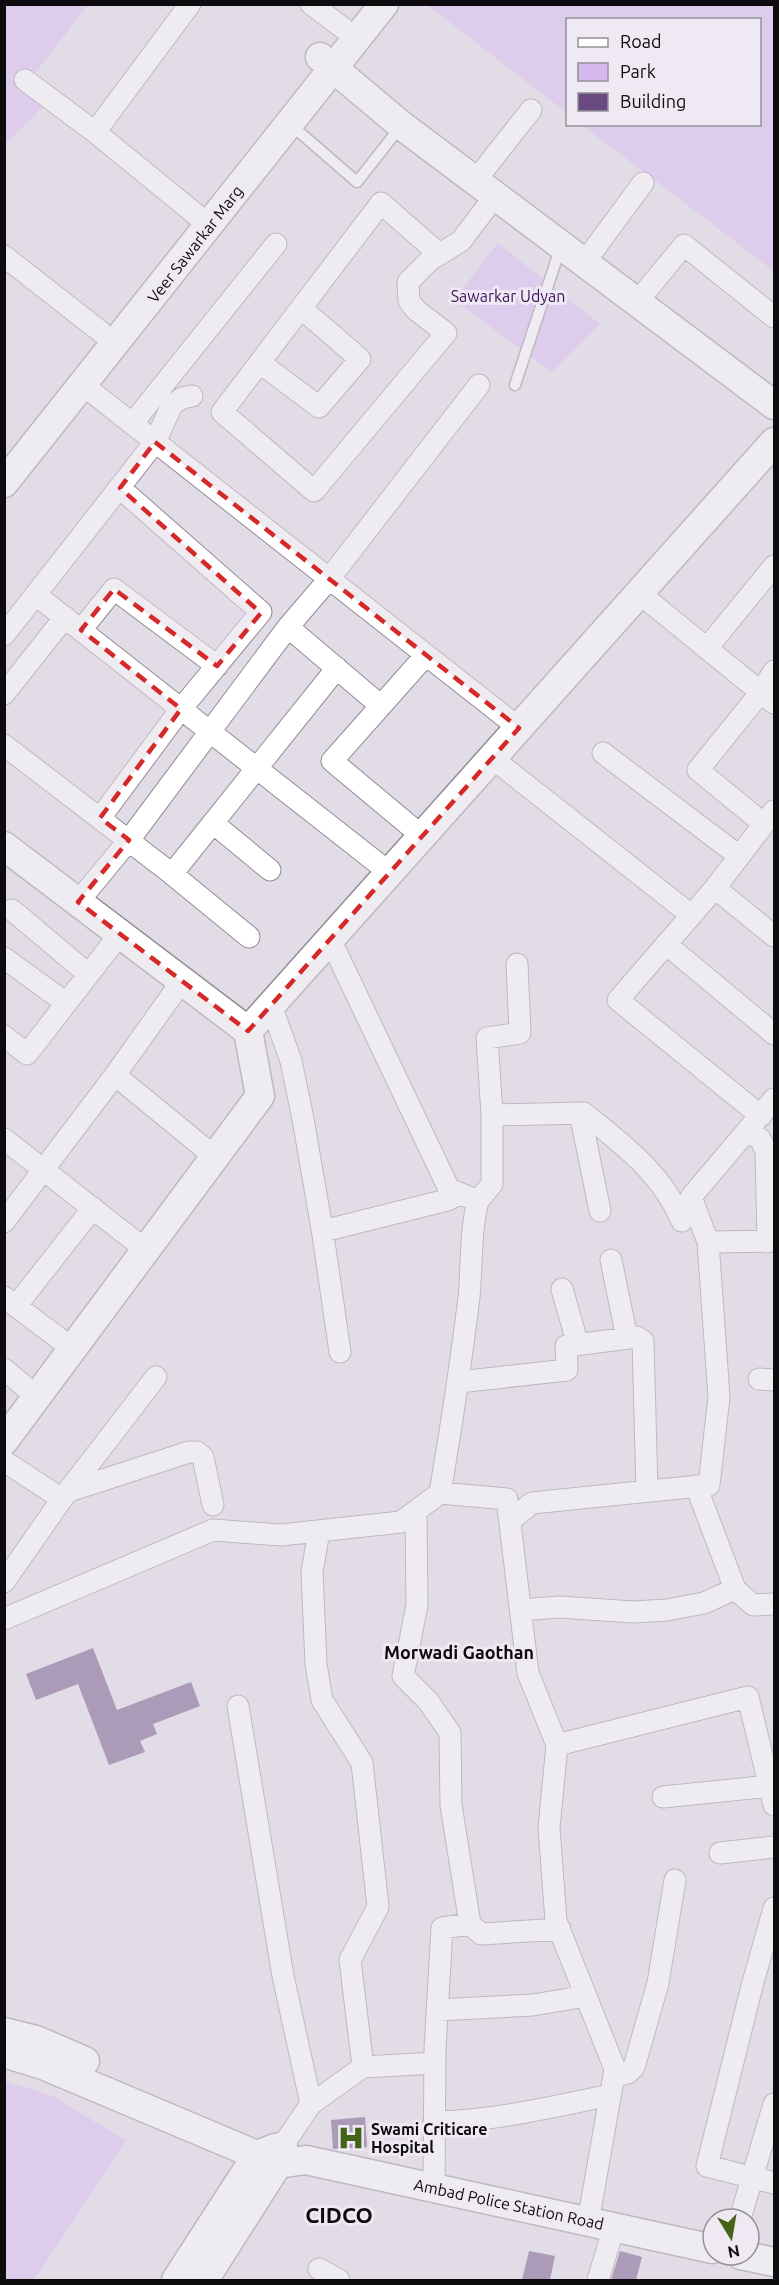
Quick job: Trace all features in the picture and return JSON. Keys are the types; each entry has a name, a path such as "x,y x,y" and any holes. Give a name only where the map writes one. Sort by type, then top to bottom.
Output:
{"street":[{"path":"95,132 190,4"},
{"path":"311,4 343,28"},
{"name":"Veer Sawarkar Marg","path":"4,452 101,332 290,124 327,63 343,28 361,4"},
{"name":"Veer Sawarkar Marg","path":"4,483 83,385 203,220 327,63 384,4"},
{"path":"327,63 401,125 774,405"},
{"path":"25,80 95,132 203,220"},
{"path":"439,254 381,203 222,412 314,491 446,333 409,301 408,282 439,254 461,241 485,188 531,110"},
{"path":"584,263 643,183"},
{"path":"132,424 276,244"},
{"path":"637,302 684,245 774,317"},
{"path":"4,256 101,332"},
{"path":"260,363 319,407 360,359 301,308"},
{"path":"83,385 519,728"},
{"path":"78,902 129,840 288,627 329,579 479,385"},
{"path":"4,635 156,442 172,405 182,398 192,396"},
{"path":"248,1031 774,442"},
{"path":"100,818 182,709 261,612 120,488"},
{"path":"707,648 774,566"},
{"path":"4,694 73,624 114,589 217,666"},
{"path":"639,593 768,697"},
{"path":"36,595 390,873"},
{"path":"288,627 381,706"},
{"path":"422,836 332,761 426,656"},
{"path":"172,874 337,668"},
{"path":"766,1109 618,1000 715,888 771,816 698,770 768,697 774,671"},
{"path":"4,745 129,840 249,937"},
{"path":"603,753 739,856"},
{"path":"492,758 691,915"},
{"path":"213,823 270,870"},
{"path":"4,846 248,1031 260,1096 73,1349 8,1429"},
{"path":"715,888 774,936"},
{"path":"11,911 88,974"},
{"path":"4,1036 27,1054 120,934"},
{"path":"330,939 449,1190 469,1198"},
{"path":"666,944 774,1034"},
{"path":"4,958 66,1003"},
{"path":"323,1231 447,1200 469,1198 492,1184 492,1115 487,1038 520,1033 517,964"},
{"path":"4,1222 116,1075 182,981"},
{"path":"271,1005 291,1061 323,1231 340,1352"},
{"path":"116,1075 215,1157"},
{"path":"708,1242 771,1241 766,1151 760,1139 766,1109"},
{"path":"510,1521 532,1503 709,1485 719,1397 708,1242 692,1197 766,1109"},
{"path":"580,1113 600,1210"},
{"path":"492,1115 584,1113 627,1148 658,1179 672,1197 682,1221"},
{"path":"4,1139 146,1250"},
{"path":"4,1619 213,1530 281,1534 401,1522 440,1493 459,1382 471,1273 474,1217 469,1198"},
{"path":"73,1349 10,1301 93,1208"},
{"path":"611,1260 627,1338"},
{"path":"562,1290 578,1345"},
{"path":"459,1382 567,1370 566,1346 637,1337 643,1341 647,1491"},
{"path":"4,1369 37,1396"},
{"path":"4,1582 66,1495 156,1377"},
{"path":"4,1461 66,1495 189,1452 197,1452 203,1457 213,1505"},
{"path":"696,1486 735,1589 753,1605 774,1604"},
{"path":"440,1493 507,1499 528,1672 557,1744 549,1828 556,1921 615,2069 598,2280"},
{"path":"417,1511 417,1605 403,1676 428,1701 450,1733 451,1805 470,1924 481,1934 560,1929"},
{"path":"319,1532 312,1572 316,1664 322,1700 362,1763 378,1907 350,1960 363,2067"},
{"path":"520,1610 560,1606 633,1612 667,1610 704,1603 735,1589"},
{"path":"557,1744 748,1697 772,1796 663,1797"},
{"path":"238,1706 284,1977 311,2104"},
{"path":"720,1853 774,1847"},
{"path":"434,2122 467,2121 526,2112 612,2085 634,2067 658,1983 675,1880"},
{"path":"774,1908 707,2166 774,2183"},
{"path":"434,2188 435,2063 442,1928 470,1924"},
{"path":"437,2010 533,2005 586,1996"},
{"name":"Ambad Police Station Road","path":"4,2032 36,2040 281,2156"},
{"name":"Ambad Police Station Road","path":"4,2054 43,2065 281,2156 701,2246"},
{"path":"204,2280 311,2104 363,2067 435,2063"},
{"path":"744,2207 774,2104"},
{"path":"176,2280 281,2156"},
{"path":"319,2269 339,2280"}],"lane":[{"path":"290,124 357,182 401,125"},
{"path":"515,385 561,246"}],"highlighted area":[{"path":"155,442 519,728 248,1031 78,902 129,840 100,818 181,709 81,630 114,589 217,666 261,613 120,488"}],"green space":[{"path":"5,5 88,5 32,77 49,102 5,144"},
{"path":"427,5 774,5 774,271 583,126 761,126 761,18 566,18 566,112"},
{"name":"Sawarkar Udyan","path":"498,243 600,324 552,372 454,300"},
{"path":"4,2081 53,2096 126,2141 34,2280 5,2280"}],"building":[{"path":"93,1648 117,1710 191,1682 200,1706 153,1724 157,1734 140,1741 145,1752 109,1765 78,1684 36,1700 26,1674"},
{"path":"365,2117 367,2147 333,2149 331,2120"},
{"path":"529,2251 555,2256 550,2280 522,2280"},
{"path":"620,2251 642,2257 636,2280 611,2280"}],"place":[{"name":"Swami Criticare Hospital","path":"351,2138"}],"district":[{"name":"Morwadi Gaothan","path":"459,1653"},
{"name":"CIDCO","path":"339,2215"}]}
